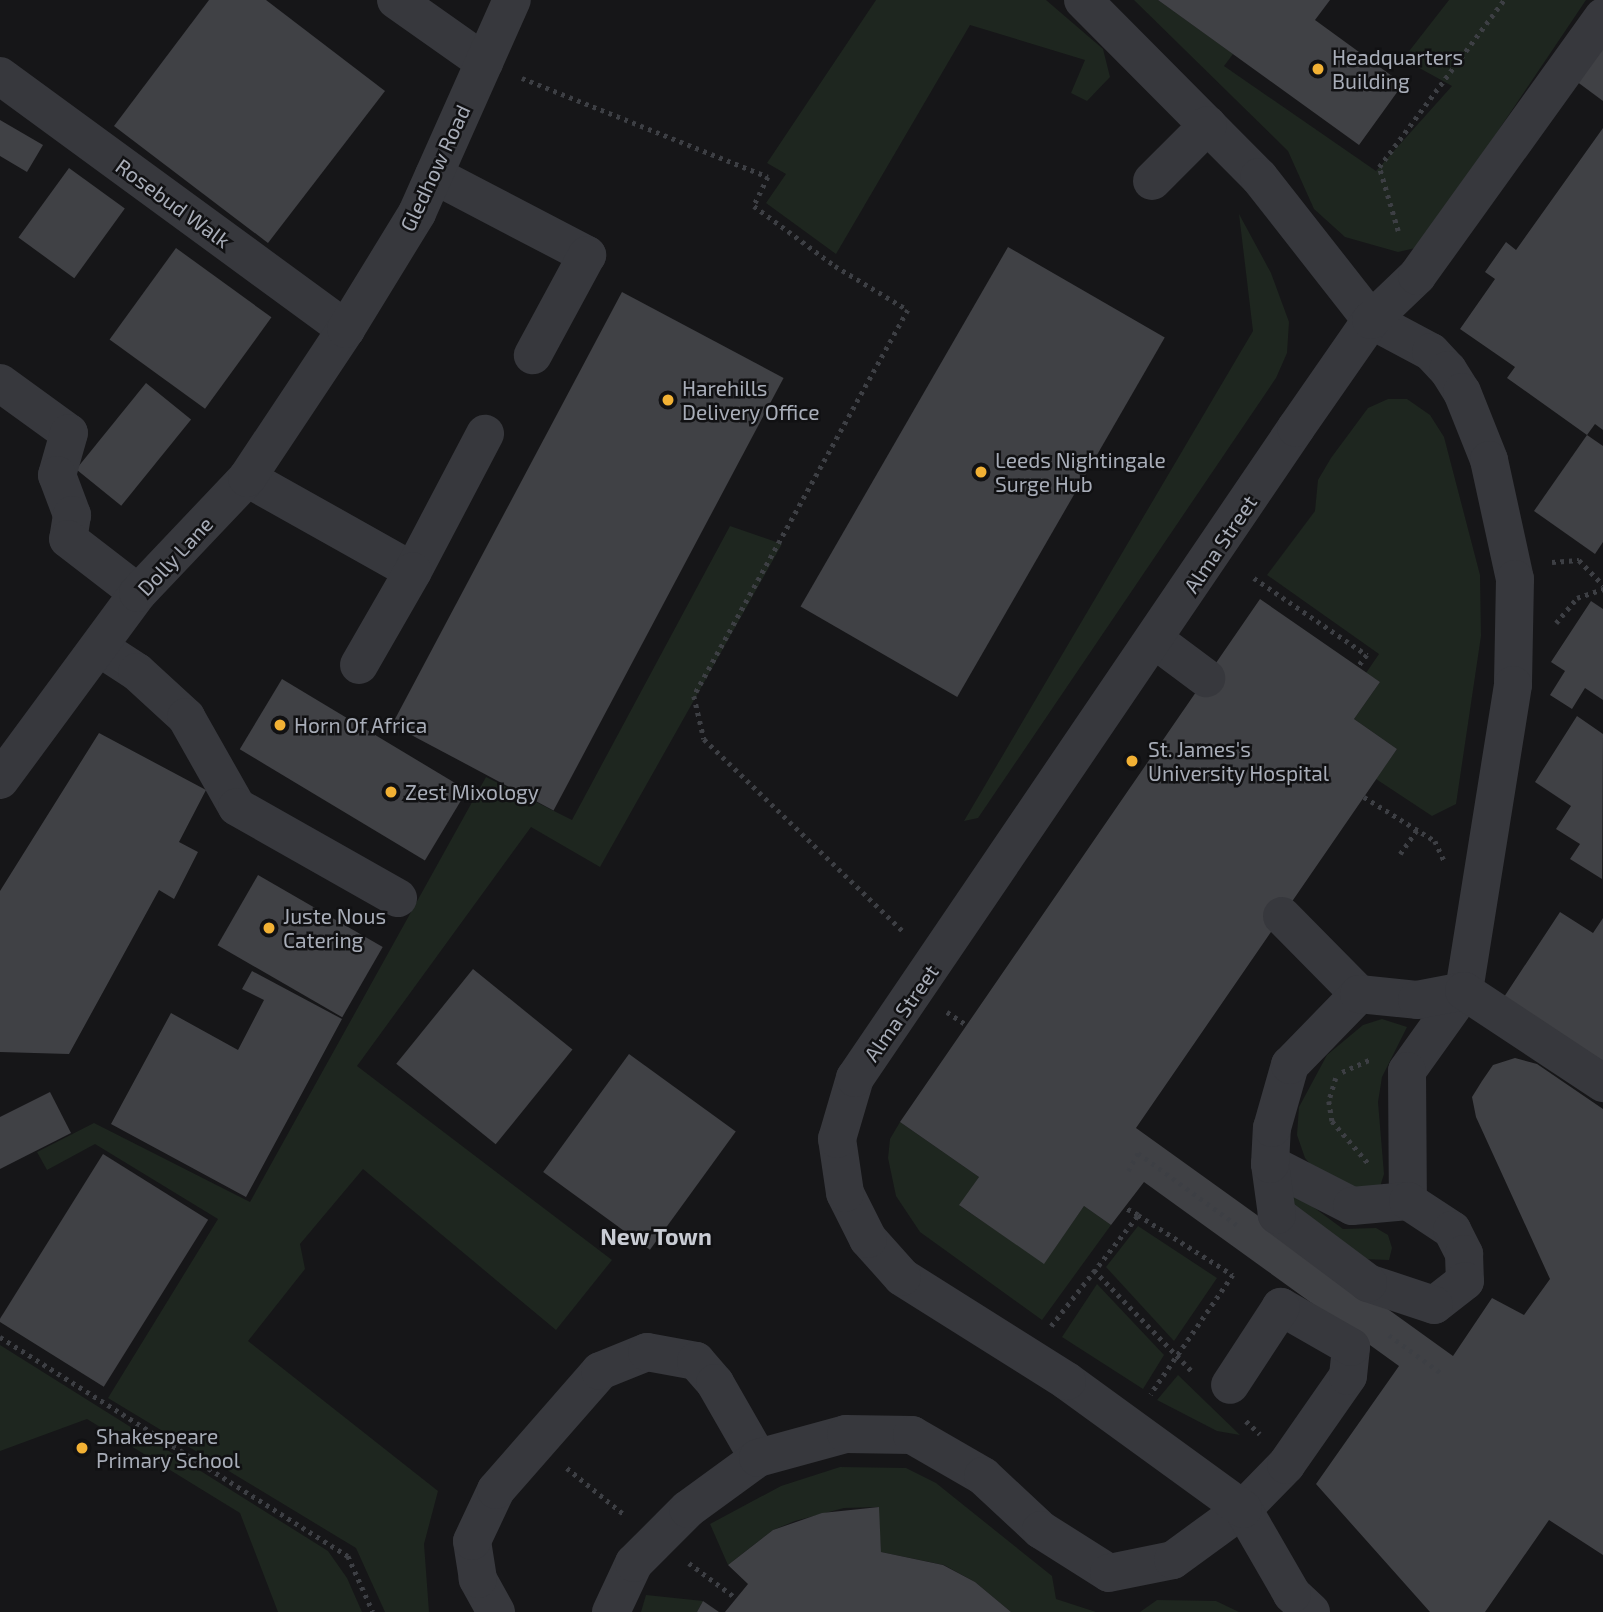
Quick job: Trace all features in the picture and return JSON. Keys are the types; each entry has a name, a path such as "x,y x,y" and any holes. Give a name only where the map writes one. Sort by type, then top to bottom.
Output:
{"street":[{"path":"396,0 484,62"},
{"name":"Gledhow Road","path":"346,329 417,213 512,0"},
{"path":"1083,0 1259,177 1371,320 1431,352 1462,393 1489,460 1515,579 1513,685 1464,991 1407,1071 1408,1201"},
{"name":"Alma Street","path":"1311,1612 1292,1594 1243,1509 1067,1381 902,1277 867,1239 845,1193 837,1139 855,1078 1156,640 1371,320 1418,276 1603,17"},
{"name":"Rosebud Walk","path":"0,76 346,329"},
{"path":"1152,181 1208,125"},
{"path":"434,175 587,255 533,355"},
{"name":"Dolly Lane","path":"0,780 138,593 247,478 346,329"},
{"path":"0,383 69,433 57,475 72,515 68,539 138,593"},
{"path":"359,665 485,435"},
{"path":"247,478 413,570"},
{"path":"1156,640 1206,678"},
{"path":"100,648 137,672 186,717 237,807 398,898"},
{"path":"1282,916 1359,994 1418,1000 1464,991 1603,1083"},
{"path":"1270,1164 1352,1206 1408,1201 1452,1230 1464,1254 1465,1281 1434,1305 1368,1283 1277,1215 1270,1164 1272,1128 1290,1065 1359,994"},
{"path":"611,1612 634,1563 688,1509 758,1458 846,1434 912,1434 983,1476 1041,1530 1109,1573 1173,1560 1243,1509 1286,1465 1348,1376 1351,1347 1281,1307 1225,1395"},
{"path":"496,1612 478,1579 472,1541 496,1490 600,1371 647,1352 696,1361 715,1383 758,1458"}],"path":[{"path":"1401,240 1379,167 1504,0"},
{"path":"522,78 768,177 754,206 835,267 908,310 694,696 704,739 904,932"},
{"path":"1544,562 1579,560 1603,587 1577,598 1551,630"},
{"path":"1254,578 1367,655 1359,667"},
{"path":"1364,797 1435,841 1447,867"},
{"path":"1400,854 1417,830"},
{"path":"940,1008 967,1025"},
{"path":"1125,1208 1233,1275 1146,1400"},
{"path":"1048,1330 1138,1215"},
{"path":"1094,1270 1175,1356 1225,1395 1260,1434"},
{"path":"0,1337 348,1556 373,1612"}],"shaded area":[{"path":"876,0 1046,0 1103,49 1110,77 1087,101 1071,93 1085,60 970,25 836,254 766,203 786,174 767,163"},
{"path":"1134,0 1158,0 1233,54 1224,66 1376,171 1452,86 1403,59 1449,0 1586,0 1420,247 1398,252 1345,237 1314,209 1288,151"},
{"path":"1239,214 1271,273 1289,322 1287,353 1276,378 978,818 964,821 1253,331"},
{"path":"1388,399 1407,399 1430,415 1444,437 1480,575 1481,636 1456,804 1432,816 1376,779 1397,749 1354,719 1380,682 1366,673 1379,654 1267,575 1315,511 1318,480 1331,458 1368,408"},
{"path":"730,526 782,544 600,867 531,827 357,1066 612,1260 556,1330 363,1169 300,1244 305,1269 248,1341 438,1491 424,1544 429,1612 385,1612 356,1548 108,1398 218,1219 95,1144 47,1170 37,1152 94,1123 250,1202 486,777 572,820"},
{"path":"1382,1019 1407,1027 1382,1077 1378,1102 1384,1174 1379,1190 1364,1193 1324,1180 1305,1158 1297,1135 1299,1107 1327,1055 1363,1025"},
{"path":"900,1122 979,1177 960,1206 1044,1263 1084,1206 1111,1225 1042,1320 920,1232 896,1196 888,1158 890,1139"},
{"path":"1289,1189 1343,1229 1376,1228 1388,1235 1392,1248 1389,1260 1362,1259 1293,1211"},
{"path":"1138,1226 1217,1278 1174,1341 1106,1267"},
{"path":"1097,1284 1164,1355 1143,1389 1062,1337"},
{"path":"0,1345 328,1551 347,1578 362,1612 278,1612 240,1513 87,1419 0,1451"},
{"path":"1178,1375 1240,1435 1217,1431 1157,1400"},
{"path":"840,1467 906,1468 936,1483 1052,1576 1056,1599 1096,1612 1011,1612 975,1582 944,1565 881,1552 878,1507 844,1508 795,1521 773,1530 728,1565 710,1524 781,1486"},
{"path":"646,1595 703,1601 697,1612 641,1612"},
{"path":"1157,1600 1216,1601 1239,1612 1140,1612"}],"building":[{"path":"209,0 266,0 385,91 268,243 114,126"},
{"name":"Headquarters Building","path":"1158,0 1330,0 1315,20 1403,84 1359,145"},
{"path":"1603,34 1603,101 1572,78"},
{"path":"0,120 43,145 27,172 0,156"},
{"path":"1603,128 1603,430 1595,424 1587,435 1507,378 1515,367 1460,329 1495,279 1485,272 1506,242 1516,250"},
{"path":"69,168 125,209 74,278 18,238"},
{"name":"Leeds Nightingale Surge Hub","path":"1008,247 1165,337 957,697 800,606"},
{"path":"176,248 271,317 205,409 110,339"},
{"path":"622,292 784,378 554,811 392,725"},
{"path":"146,383 191,420 121,506 76,469"},
{"path":"1587,435 1603,446 1603,542 1595,554 1534,511"},
{"path":"1260,599 1380,682 1354,719 1397,749 1136,1128 1453,1356 1492,1298 1524,1315 1550,1279 1476,1117 1472,1097 1493,1065 1515,1058 1537,1064 1603,1109 1603,1555 1549,1520 1485,1612 1430,1612 1316,1484 1399,1366 1144,1182 1111,1225 1084,1206 1044,1264 959,1205 979,1177 900,1122"},
{"path":"1591,601 1603,609 1603,700 1585,688 1572,709 1550,695 1565,671 1551,662"},
{"path":"282,679 467,790 425,861 240,749"},
{"path":"1577,716 1603,734 1602,879 1570,859 1580,844 1556,829 1571,806 1535,782"},
{"path":"99,733 206,790 179,842 198,852 174,899 159,890 69,1054 0,1052 0,891"},
{"path":"258,875 383,947 342,1017 218,945"},
{"path":"1560,912 1593,933 1603,918 1603,1061 1504,997"},
{"path":"473,969 572,1050 496,1144 396,1064"},
{"path":"252,971 342,1019 246,1197 111,1124 171,1013 238,1050 264,1000 242,989"},
{"path":"629,1054 736,1132 650,1250 543,1172"},
{"path":"50,1092 71,1133 0,1169 0,1117"},
{"path":"103,1154 208,1220 104,1387 0,1322"},
{"path":"879,1507 881,1552 943,1565 975,1582 1011,1612 725,1612 748,1584 728,1565 773,1530 822,1513"},
{"path":"703,1601 719,1612 697,1612"}],"place":[{"name":"Headquarters Building","path":"1318,69"},
{"name":"Harehills Delivery Office","path":"668,400"},
{"name":"Leeds Nightingale Surge Hub","path":"981,472"},
{"name":"Horn Of Africa","path":"280,725"},
{"name":"St. James's University Hospital","path":"1132,761"},
{"name":"Zest Mixology","path":"391,792"},
{"name":"Juste Nous Catering","path":"269,928"},
{"name":"Shakespeare Primary School","path":"82,1448"}],"district":[{"name":"New Town","path":"656,1236"}]}
